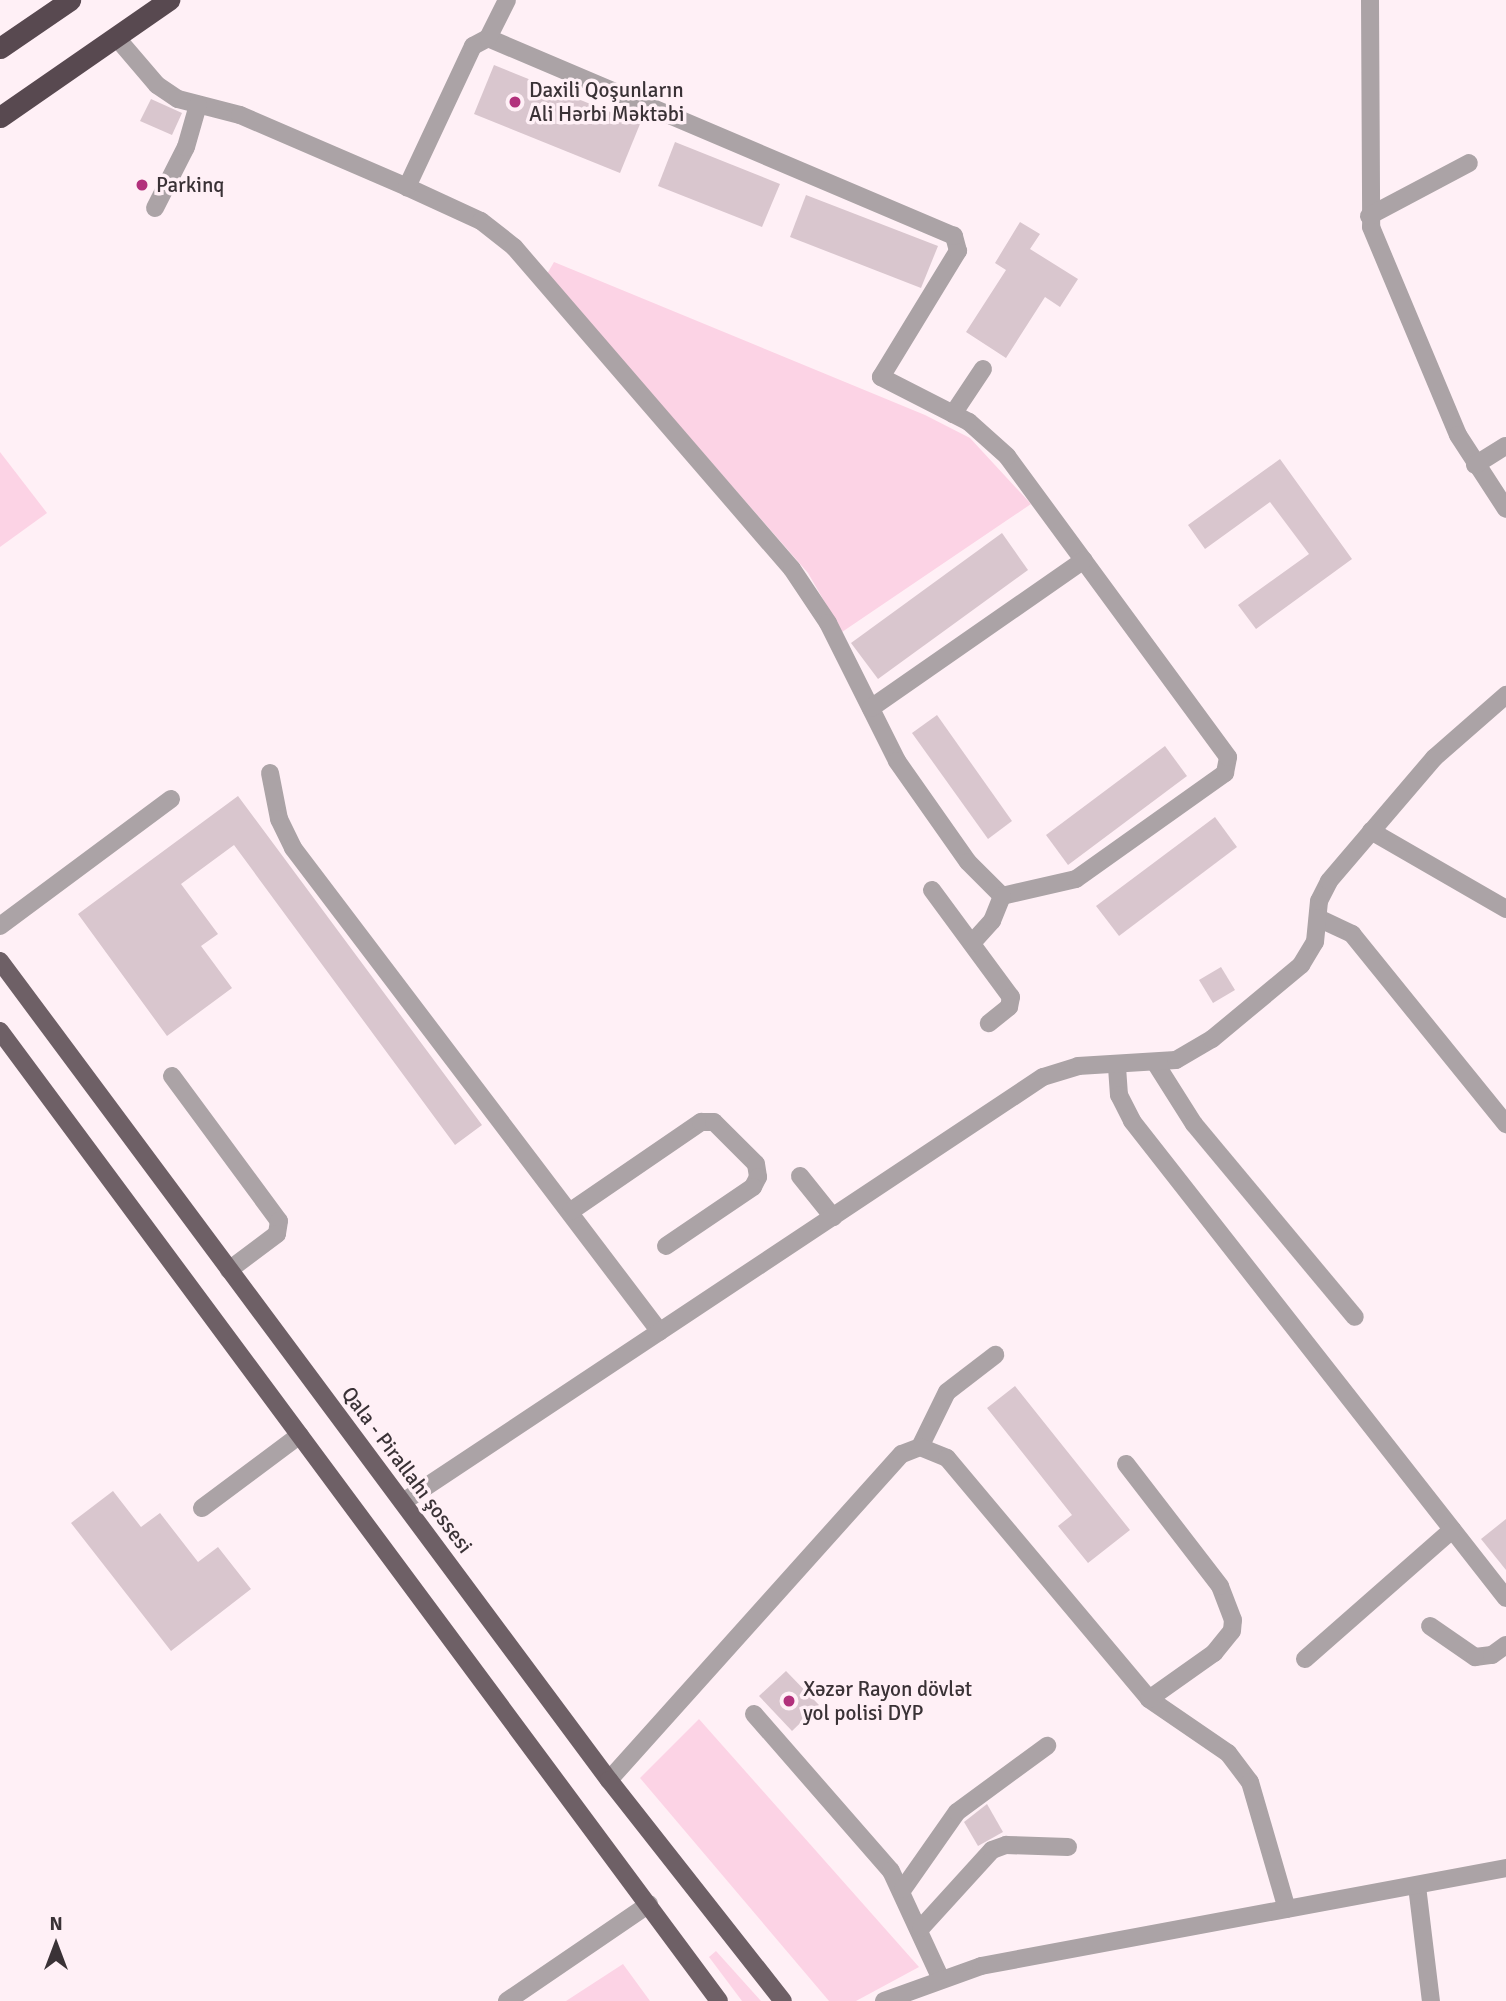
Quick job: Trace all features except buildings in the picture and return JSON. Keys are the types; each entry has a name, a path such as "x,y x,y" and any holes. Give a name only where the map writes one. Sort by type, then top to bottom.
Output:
{"highway":[{"path":"0,48 70,0"},
{"path":"0,117 169,0"}],"main road":[{"name":"Qala - Pirallahı şossesi","path":"0,961 609,1780 783,2001"},
{"path":"0,1031 719,2001"}],"street":[{"path":"407,187 473,46 488,38 507,0"},
{"path":"1370,0 1380,129 1369,216 1435,385 1475,465 1506,509"},
{"path":"116,37 158,85 198,105 240,115 481,220 514,247 792,569 828,623 916,790 968,862 1002,896"},
{"path":"488,38 954,236 958,251 881,377 953,414 1007,456 1228,757 1229,766 1076,879 1002,896"},
{"path":"155,208 186,147 198,105"},
{"path":"1369,216 1469,163"},
{"path":"953,414 983,369"},
{"path":"1475,465 1506,446"},
{"path":"871,708 1084,560"},
{"path":"403,1502 1043,1077 1078,1066 1156,1064 1176,1060 1212,1039 1301,965 1315,942 1322,890 1434,758 1506,695"},
{"path":"270,773 279,819 293,848 660,1332"},
{"path":"0,926 171,799"},
{"path":"1371,831 1506,908"},
{"path":"932,890 1011,997 1009,1007 989,1023"},
{"path":"972,943 992,921 1002,896"},
{"path":"1318,918 1352,934 1506,1124"},
{"path":"1156,1064 1194,1124 1355,1317"},
{"path":"1116,1066 1119,1095 1132,1121 1506,1598"},
{"path":"172,1076 279,1221 277,1234 229,1270"},
{"path":"571,1212 701,1122 714,1122 756,1164 758,1177 753,1186 666,1247"},
{"path":"800,1176 832,1217"},
{"path":"609,1780 902,1454 920,1447 952,1385 995,1355"},
{"path":"202,1508 300,1435"},
{"path":"920,1447 947,1458 1150,1699 1214,1741 1250,1782 1287,1909"},
{"path":"1126,1464 1220,1586 1233,1620 1232,1631 1214,1653 1150,1699"},
{"path":"1305,1659 1452,1530"},
{"path":"1430,1626 1475,1657 1492,1655 1506,1645"},
{"path":"754,1714 903,1889 940,1977"},
{"path":"903,1889 957,1812 1047,1746"},
{"path":"921,1928 992,1850 1006,1845 1068,1847"},
{"path":"884,2001 940,1977 1506,1868"},
{"path":"1417,1886 1432,2001"},
{"path":"507,2001 649,1905"}],"shaded area":[{"path":"554,262 925,415 970,438 1031,504 842,632 808,573 547,274"},
{"path":"0,452 47,513 0,547"},
{"path":"699,1719 919,1967 856,2001 829,2001 640,1778"},
{"path":"716,1951 761,2001 742,2001 709,1957"},
{"path":"623,1964 650,2001 566,2001"}],"place":[{"name":"Daxili Qoşunların Ali Hərbi Məktəbi","path":"515,102"},
{"name":"Parkinq","path":"142,185"},
{"name":"Xəzər Rayon dövlət yol polisi DYP","path":"789,1701"}]}
